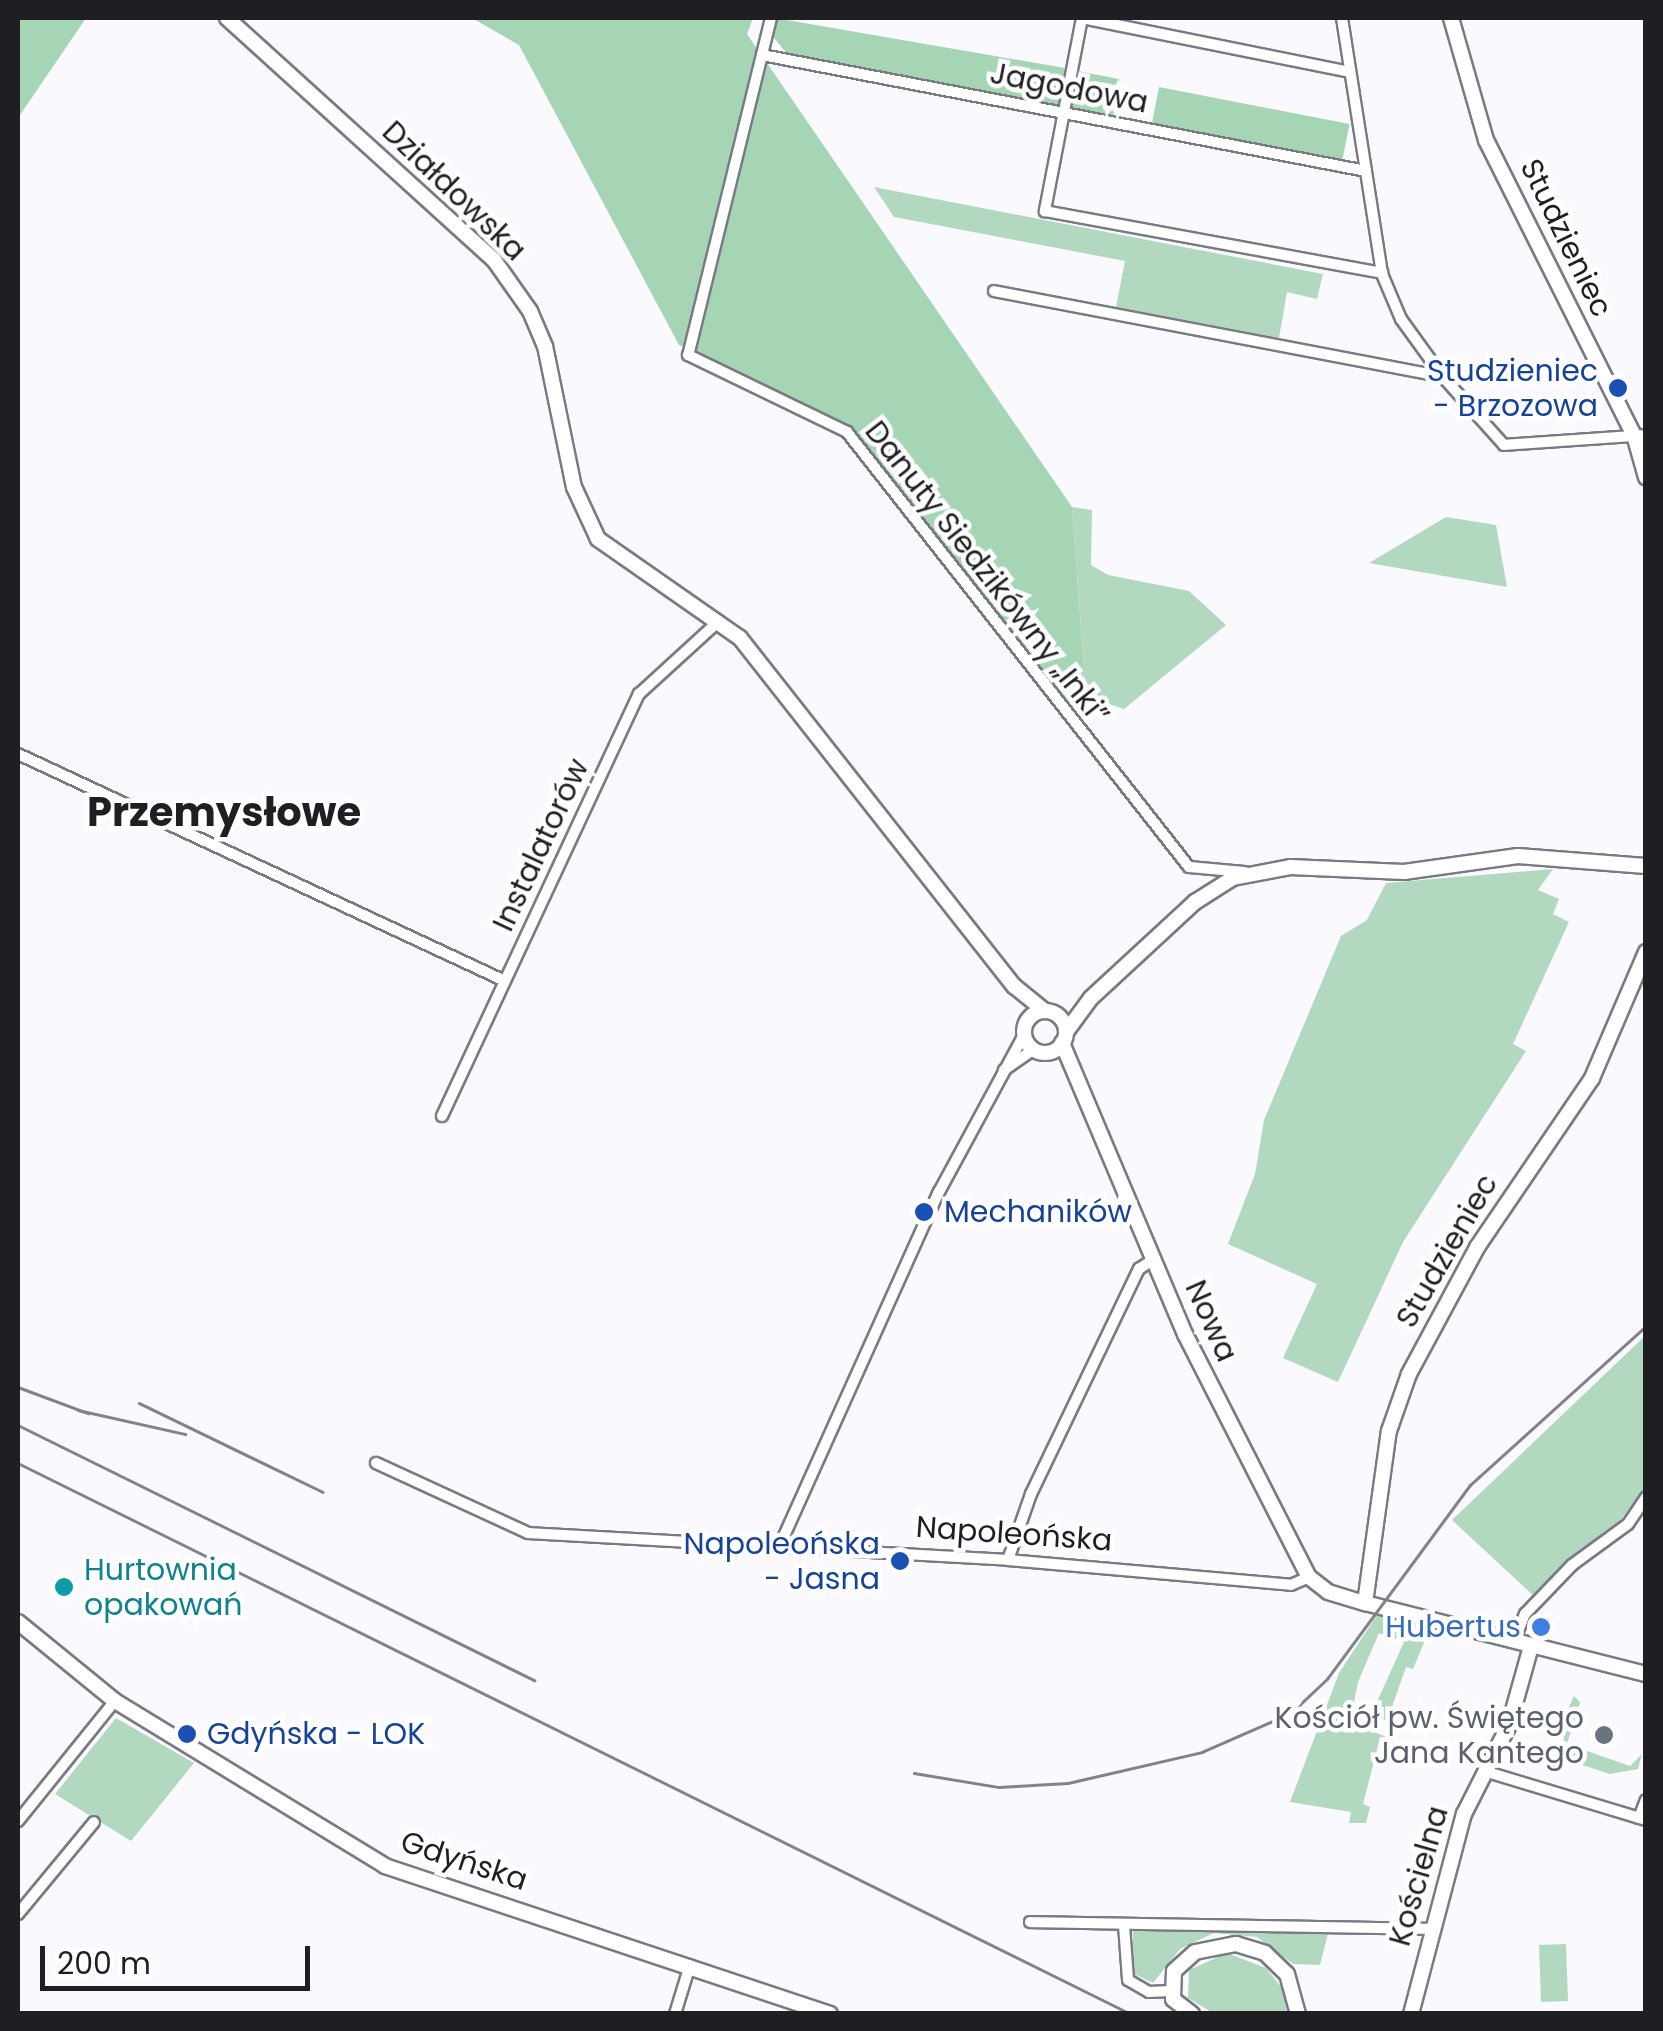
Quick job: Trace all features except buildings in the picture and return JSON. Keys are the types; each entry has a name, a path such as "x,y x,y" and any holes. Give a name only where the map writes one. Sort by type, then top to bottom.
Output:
{"street":[{"name":"Działdowska","path":"226,18 494,260 530,311 545,346 574,487 588,526 614,554 719,621"},
{"name":"Danuty Siedzikówny „Inki”","path":"771,18 688,355 847,432 1189,868 1254,872"},
{"path":"1350,72 1082,18 1045,212 1382,273"},
{"path":"1342,18 1382,273 1401,319 1494,441 1526,445 1640,435"},
{"name":"Studzieniec","path":"1451,18 1486,140 1640,435 1646,478"},
{"name":"Jagodowa","path":"762,55 1366,171"},
{"path":"994,290 1443,377"},
{"name":"Instalatorów","path":"442,1116 640,694 719,621"},
{"path":"719,621 756,657 1014,986 1050,1012"},
{"path":"18,754 506,981"},
{"path":"1003,1070 1064,1038 1092,998 1196,902 1254,872 1290,867 1404,872 1552,855 1646,866"},
{"name":"Studzieniec","path":"1365,1603 1389,1431 1408,1374 1478,1246 1592,1078 1646,952"},
{"path":"1014,986 1025,1028"},
{"path":"780,1545 939,1192 1025,1028 1050,1012 1092,998"},
{"name":"Nowa","path":"1050,1012 1064,1038 1074,1083 1204,1375 1309,1577"},
{"name":"Nowa","path":"1025,1028 1040,1051 1074,1083"},
{"path":"1008,1560 1031,1494 1139,1269 1154,1259"},
{"name":"Napoleońska","path":"376,1464 528,1533 1008,1560 1291,1585 1309,1577"},
{"path":"1514,1641 1524,1614 1572,1565 1628,1524 1646,1496"},
{"path":"1309,1577 1328,1592 1365,1603 1646,1674"},
{"name":"Gdyńska","path":"18,1622 115,1702 385,1866 690,1964 830,2014"},
{"name":"Kościelna","path":"1411,2014 1464,1814 1509,1725 1531,1646"},
{"path":"18,1821 115,1702"},
{"path":"1484,1772 1642,1819 1646,1800"},
{"path":"18,1914 94,1822"},
{"path":"1030,1922 1432,1929"},
{"path":"1124,1924 1128,1980 1149,1992 1170,1991 1192,2014"},
{"path":"1170,1991 1174,1971 1188,1957 1236,1944 1265,1953 1287,1974 1298,2014"},
{"path":"675,2014 690,1964"}],"green space":[{"path":"18,18 86,18 18,118"},
{"path":"472,18 753,18 747,34 1072,507 1086,696 1061,702 835,419 679,345 519,45"},
{"path":"775,18 1065,68 1058,106 787,54 771,34"},
{"path":"1078,71 1120,79 1113,116 1071,107"},
{"path":"1159,87 1349,124 1342,161 1152,124"},
{"path":"874,187 1323,274 1317,299 1287,292 1279,338 1116,307 1125,261 894,217"},
{"path":"1072,507 1092,510 1091,565 1108,575 1189,591 1226,625 1124,709 1086,696"},
{"path":"1446,517 1496,525 1507,587 1369,563"},
{"path":"1553,869 1538,890 1559,899 1553,914 1569,922 1513,1044 1526,1051 1403,1242 1338,1382 1283,1358 1317,1284 1228,1244 1255,1174 1264,1120 1341,936 1367,920 1386,883"},
{"path":"1645,1336 1645,1488 1618,1523 1535,1597 1452,1520"},
{"path":"1377,1615 1422,1627 1424,1643 1413,1669 1406,1667 1387,1721 1372,1713 1404,1642 1379,1633 1358,1682 1350,1723 1387,1737 1380,1738 1363,1804 1370,1807 1366,1823 1349,1823 1351,1812 1290,1802 1339,1673"},
{"path":"1574,1696 1580,1702 1567,1744 1630,1766 1642,1754 1638,1769 1610,1774 1573,1762 1564,1743 1563,1720"},
{"path":"116,1718 194,1763 131,1841 55,1794"},
{"path":"1133,1927 1329,1930 1320,1965 1293,1964 1257,1937 1214,1933 1180,1949 1153,1983 1132,1973"},
{"path":"1566,1944 1568,2001 1541,2002 1539,1945"},
{"path":"1227,1953 1266,1968 1283,1989 1287,2013 1213,2013 1188,1998 1189,1970"}],"railway":[{"path":"914,1773 999,1787 1068,1783 1202,1752 1291,1713 1327,1679 1470,1485 1646,1326"},
{"path":"18,1387 88,1413"},
{"path":"139,1403 323,1492"},
{"path":"78,1410 185,1434"},
{"path":"18,1425 534,1680"},
{"path":"18,1463 1131,2014"}],"place":[{"name":"Studzieniec - Brzozowa","path":"1618,388"},
{"name":"Mechaników","path":"924,1212"},
{"name":"Napoleońska - Jasna","path":"900,1561"},
{"name":"Hurtownia opakowań","path":"64,1587"},
{"name":"Hubertus","path":"1541,1627"},
{"name":"Gdyńska - LOK","path":"187,1734"},
{"name":"Kościół pw. Świętego Jana Kantego","path":"1604,1735"}],"district":[{"name":"Przemysłowe","path":"224,812"}]}
